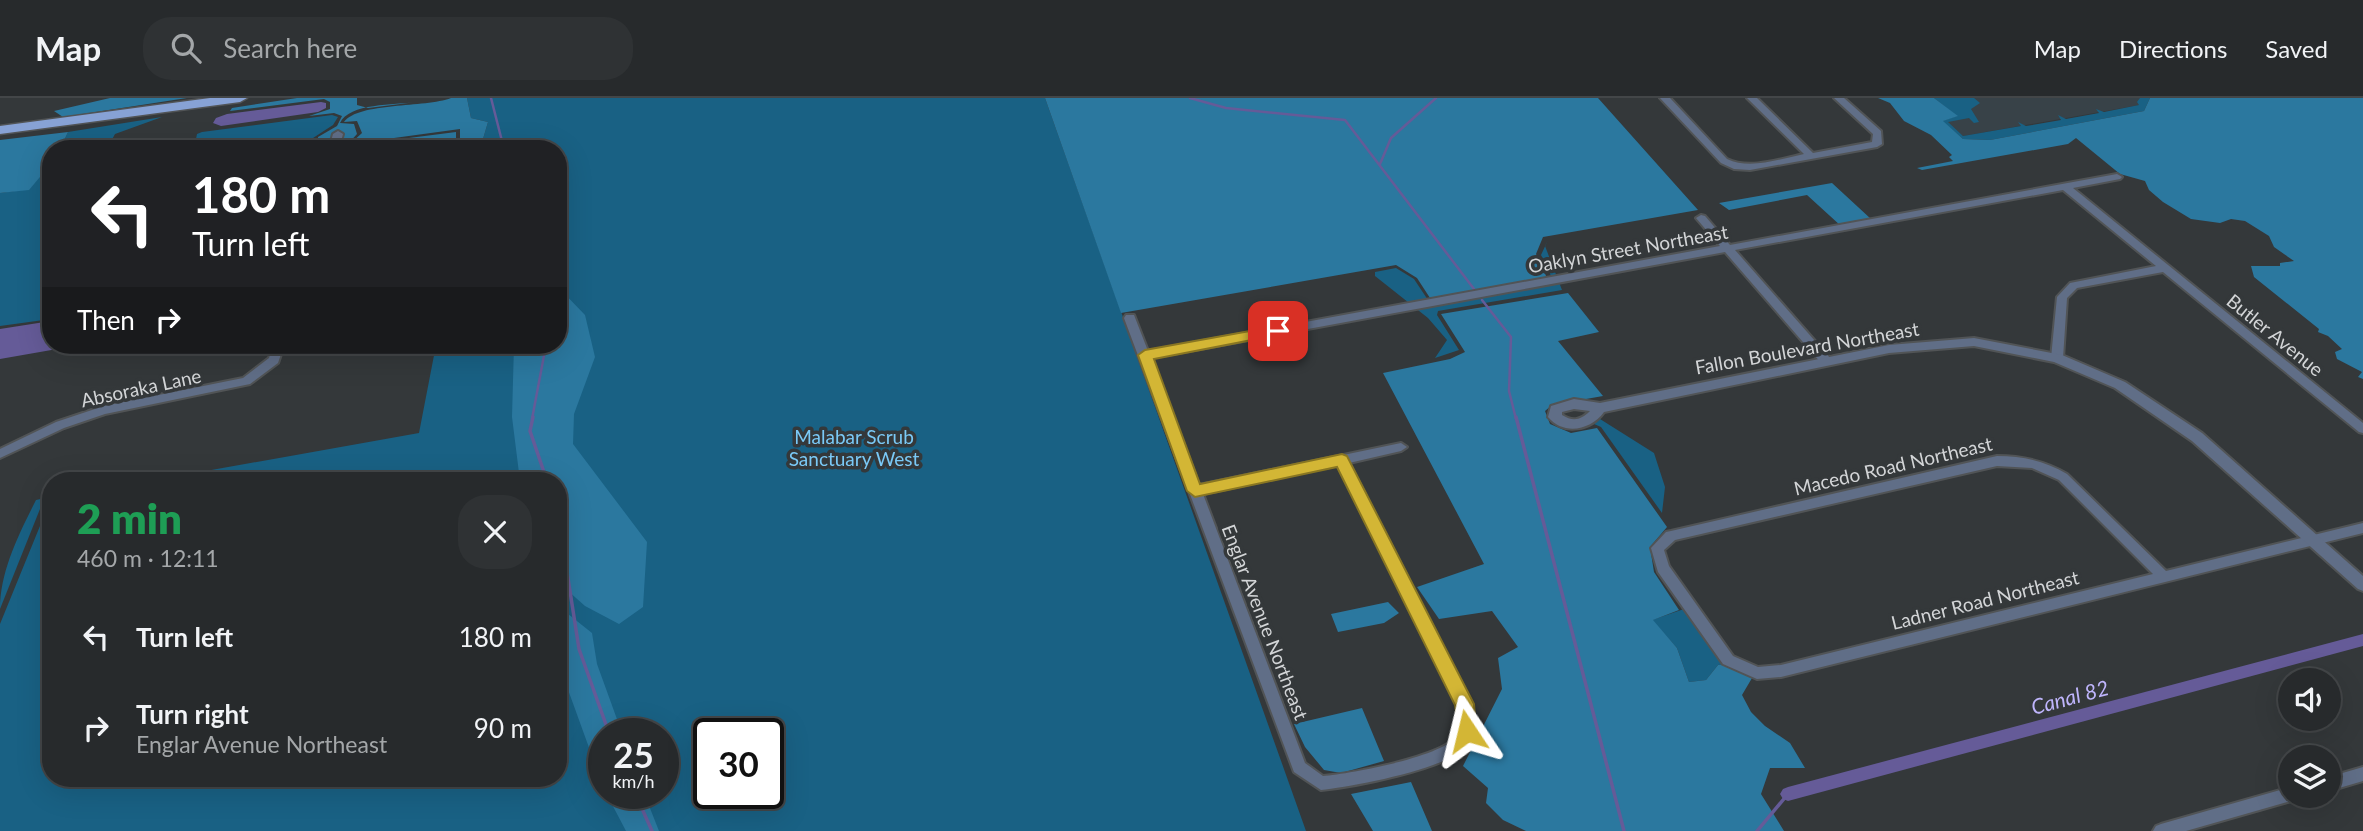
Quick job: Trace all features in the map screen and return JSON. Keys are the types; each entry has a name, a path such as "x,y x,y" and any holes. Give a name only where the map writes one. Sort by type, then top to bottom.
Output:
{"main road":[{"path":"0,130 206,100 240,98"}],"street":[{"path":"1665,98 1729,163 1750,167 1871,146 1880,140 1878,133 1839,98"},
{"path":"1752,98 1811,156"},
{"path":"336,140 338,134"},
{"name":"Oaklyn Street Northeast","path":"1145,355 2117,177"},
{"name":"Butler Avenue","path":"2065,187 2363,429"},
{"path":"1702,218 1826,361"},
{"path":"2057,358 2062,298 2074,285 2165,268"},
{"name":"Englar Avenue Northeast","path":"1130,318 1299,767 1321,783 1333,783 1429,759 1458,745 1467,731 1468,722 1465,704 1342,460"},
{"name":"Fallon Boulevard Northeast","path":"1600,408 1889,349 1974,342 2057,358 2120,385 2197,437 2363,585"},
{"name":"Absoraka Lane","path":"0,454 60,425 104,410 209,391 246,381 274,360 276,354"},
{"path":"1195,491 1401,447"},
{"name":"Macedo Road Northeast","path":"1663,568 1657,548 1671,536 1997,461 2020,460 2047,467 2063,477 2163,576"},
{"name":"Ladner Road Northeast","path":"1663,568 1728,660 1757,673 1793,668 2363,527"},
{"path":"2341,780 2363,774"},
{"path":"2161,831 2278,798"}],"shaded area":[{"path":"110,98 187,98 63,117 54,111"},
{"path":"297,98 357,98 357,105 366,108 345,116 340,123 354,124 357,134 352,140 318,140 318,137 337,126 342,116 334,113 309,116 330,109 330,102 324,99 230,111 232,108"},
{"path":"467,98 471,118 488,122 483,140 460,140 460,129 379,140 354,140 362,133 357,121 344,122 363,111"},
{"path":"1045,98 1598,98 1698,210 1543,237 1536,254 1547,278 1430,298 1417,278 1396,265 1121,313"},
{"path":"1878,98 1934,98 1958,116 1943,121 1963,139 1990,140 2144,111 2150,98 2363,98 2363,379 2358,377 2362,372 2337,359 2335,352 2342,349 2254,277 2251,266 2280,266 2280,263 2294,261 2274,247 2269,236 2245,221 2231,219 2220,223 2191,219 2163,202 2149,190 2145,181 2120,174 2076,138 2068,144 1922,170 1917,168 1953,161 1949,157 1952,155 1931,135 1904,121 1890,103"},
{"path":"1935,98 2140,98 2140,105 1963,136 1942,121"},
{"path":"326,103 326,108 318,112 221,126 213,123 216,118 227,114"},
{"path":"68,132 64,140 42,140 42,175 29,190 0,193 0,140"},
{"path":"456,132 456,140 393,140"},
{"path":"1832,183 1871,219 1841,226 1807,195 1729,210 1719,203"},
{"path":"1568,293 1599,332 1558,341 1603,396 1552,405 1545,411 1550,424 1571,433 1597,428 1667,527 1650,547 1654,572 1679,610 1653,620 1677,648 1689,682 1706,680 1718,665 1726,664 1752,678 1742,695 1751,712 1765,726 1790,743 1805,768 1770,768 1761,794 1784,831 1526,831 1503,820 1486,803 1488,788 1463,766 1502,689 1498,658 1518,647 1492,611 1439,619 1417,587 1484,564 1383,373 1450,359 1465,352 1441,314"},
{"path":"567,296 585,315 595,357 574,414 573,444 647,542 643,607 619,624 585,606 567,590 567,472 519,472 512,417 514,354 567,354"},
{"path":"42,322 42,352 0,359 0,329"},
{"path":"1388,602 1399,613 1384,623 1338,632 1331,614"},
{"path":"567,613 592,633 597,664 617,718 588,718 588,745 567,687"},
{"path":"1362,708 1384,761 1341,773 1324,770 1305,747 1294,724"},
{"path":"1411,782 1432,831 1373,831 1351,794"},
{"path":"614,809 650,809 659,831 626,831"}],"green space":[{"name":"Malabar Scrub Sanctuary West","path":"467,98 1045,98 1306,831 0,831 0,624 42,521 42,787 567,787 567,472 200,472 419,433 434,354 567,354 567,140 483,140 488,122 471,118"},
{"path":"1934,98 1974,98 1980,103 1971,109 1979,122 1974,123 1969,118 1948,122 1963,136 2021,126 2018,122 2026,126 2061,120 2058,115 2066,119 2099,113 2096,109 2104,112 2139,105 2137,102 2140,98 2150,98 2144,111 1990,140 1963,139 1942,121 1957,116"},
{"path":"332,115 338,117 333,125 313,140 195,140 197,134"},
{"path":"162,117 115,134 112,140 64,140 68,132"},
{"path":"42,174 42,320 0,326 0,193 29,189"},
{"path":"1545,246 1562,290 1438,311 1437,315 1459,350 1435,358 1447,340 1428,318 1375,276 1375,272 1396,268 1414,279 1428,300 1552,278 1541,255"},
{"path":"1600,419 1654,453 1665,487 1662,513 1601,427 1594,424"},
{"path":"42,499 42,504 0,609 3,581 12,553 36,500"},
{"path":"1684,609 1726,664 1718,665 1706,680 1689,682 1677,648 1652,620"}],"waterway":[{"path":"491,98 502,140"},
{"path":"1190,98 1226,108 1345,120 1474,289"},
{"path":"1380,164 1391,138 1436,98"},
{"path":"1482,300 1511,337 1509,391 1516,419"},
{"path":"532,419 544,354"},
{"path":"533,417 530,431 544,472"},
{"path":"1516,417 1624,831"},
{"path":"567,572 579,649 604,718"},
{"name":"Canal 82","path":"1788,794 2363,640"},
{"path":"1757,831 1788,794"},
{"path":"642,809 652,831"}],"route":[{"path":"1278,331 1145,355 1195,491 1342,460 1465,704 1467,731"}]}
